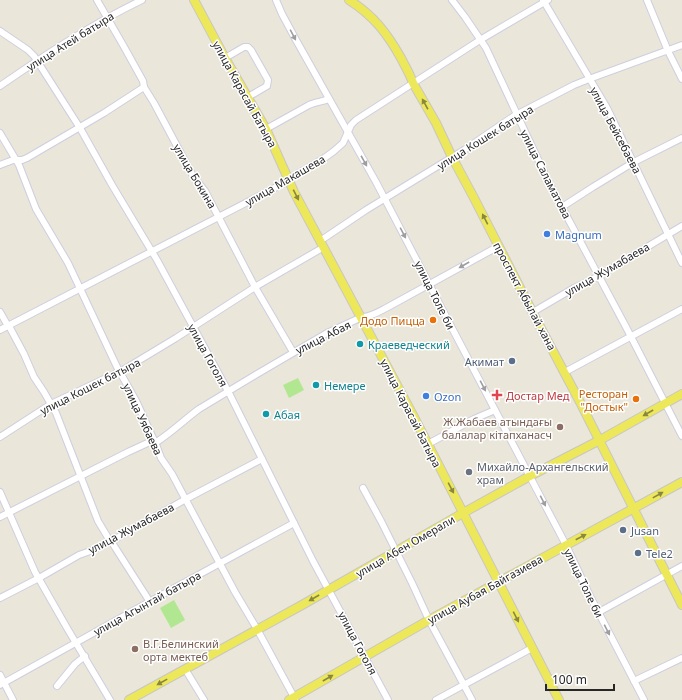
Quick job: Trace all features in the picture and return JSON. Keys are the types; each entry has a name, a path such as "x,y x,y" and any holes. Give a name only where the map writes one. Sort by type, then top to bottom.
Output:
{"main road":[{"name":"улица Карасай Батыра","path":"194,0 266,129 288,179 362,317 559,700"},
{"name":"проспект Абылай хана","path":"349,0 366,12 380,26 391,41 410,75 600,440 611,465 682,605"},
{"name":"улица Абен Омерали","path":"129,700 463,513 600,440 682,394"},
{"name":"улица Аубая Байгазиева","path":"293,699 429,620 682,482"}],"street":[{"name":"улица Бокина","path":"97,0 143,81 144,87 193,176 205,191 293,352"},
{"name":"улица Атей батыра","path":"0,86 107,18 142,0"},
{"name":"улица Толе би","path":"276,0 296,40 376,182 496,410 644,700"},
{"name":"улица Саламатова","path":"452,0 486,48 543,171 682,436"},
{"path":"647,0 668,51 682,79"},
{"name":"улица Макашева","path":"0,330 286,182 288,179 334,151 343,143 351,125 356,120 480,40 545,1"},
{"name":"улица Бейсебаева","path":"545,1 589,79 608,108 682,263"},
{"name":"улица Гоголя","path":"0,31 28,50 38,61 80,128 157,260 228,391 313,561 388,700"},
{"name":"улица Кошек батыра","path":"0,437 51,404 123,370 176,338 322,244 384,199 517,115 574,85 682,45"},
{"path":"225,58 244,47 249,47 251,50 268,80 267,86 248,97"},
{"path":"0,165 13,160 17,161 27,158 80,128 144,87"},
{"path":"266,129 309,105 329,99"},
{"name":"улица Уябаева","path":"0,133 17,161 36,209 68,263 110,354 130,390 155,442 161,458 186,499 235,592 257,629 293,699"},
{"path":"562,207 634,162 682,138"},
{"name":"улица Жумабаева","path":"533,312 574,288 599,276 682,226"},
{"name":"улица Абая","path":"0,517 81,476 163,438 199,409 293,352 327,333 362,317 366,317 381,311 499,246"},
{"path":"565,372 682,309"},
{"path":"0,312 24,354 34,377 59,419 98,521 150,602"},
{"path":"428,444 496,410"},
{"name":"улица Жумабаева","path":"0,598 39,578 78,555 93,550 111,541 262,458"},
{"path":"363,488 381,521 429,620 472,700"},
{"path":"0,492 39,578 110,700"},
{"name":"улица Агынтай батыра","path":"2,684 178,585 294,523"},
{"path":"598,612 682,566"},
{"path":"436,700 532,648"},
{"path":"57,686 75,664 84,656"},
{"path":"634,681 682,658"},
{"path":"185,669 204,700"},
{"path":"0,674 2,684 13,700"}],"green space":[{"path":"298,378 304,390 289,398 283,385"},
{"path":"174,600 185,620 171,628 160,608"}],"place":[{"name":"Magnum","path":"547,234"},
{"name":"Додо Пицца","path":"433,320"},
{"name":"Краеведческий","path":"360,344"},
{"name":"Акимат","path":"512,361"},
{"name":"Немере","path":"316,385"},
{"name":"Достар Мед","path":"497,395"},
{"name":"Ozon","path":"426,396"},
{"name":"Ресторан \"Достык\"","path":"636,399"},
{"name":"Абая","path":"266,414"},
{"name":"Ж.Жабаев атындағы балалар кітапханасч","path":"560,427"},
{"name":"Михайло-Архангельский храм","path":"469,472"},
{"name":"Jusan","path":"623,530"},
{"name":"Tele2","path":"638,553"},
{"name":"В.Г.Белинский орта мектеб","path":"135,649"}]}
